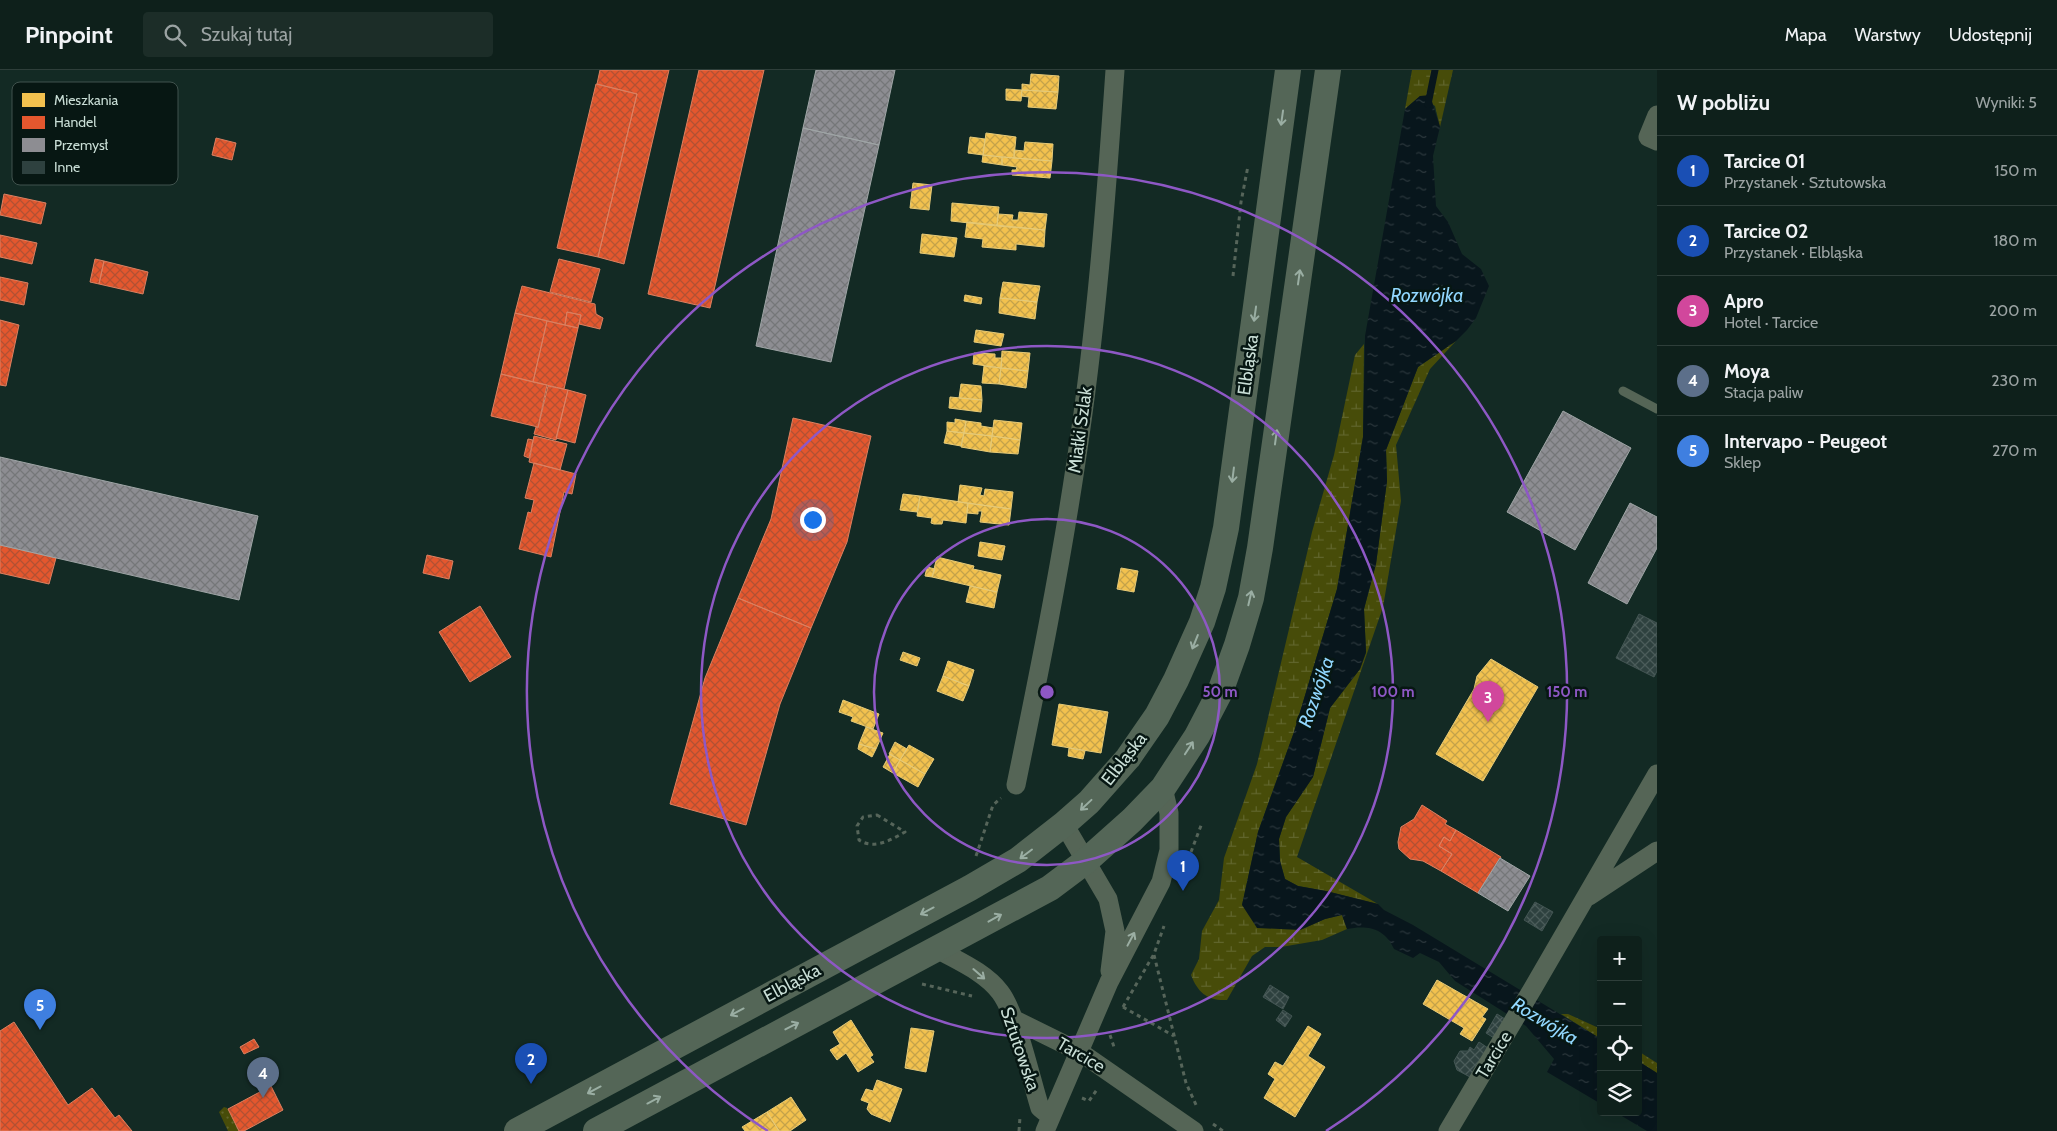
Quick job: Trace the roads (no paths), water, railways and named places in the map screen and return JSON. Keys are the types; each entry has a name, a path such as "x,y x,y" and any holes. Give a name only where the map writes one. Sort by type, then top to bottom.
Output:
{"main road":[{"name":"Elbląska","path":"517,1131 970,888 1018,860 1090,802 1128,758 1157,716 1192,649 1213,588 1226,528 1288,70"},
{"path":"596,1131 1050,888 1086,861 1132,820 1162,788 1197,736 1220,692 1251,598 1328,70"}],"street":[{"name":"Miałki Szlak","path":"1016,785 1048,625 1076,461 1103,243 1115,70"},
{"path":"1657,115 1648,136 1657,141"},
{"name":"Tarcice","path":"1448,1131 1657,774"},
{"name":"Sztutowska","path":"1048,1124 1109,982 1161,882 1169,850 1168,813 1162,788"},
{"name":"Sztutowska","path":"1064,824 1108,899 1115,930 1109,982"},
{"name":"Tarcice","path":"1584,900 1657,851"},
{"name":"Sztutowska","path":"937,949 973,968 1000,992 1013,1019 1040,1108 1048,1124"},
{"name":"Tarcice","path":"1013,1019 1080,1052 1194,1131"}],"lane":[{"path":"1622,391 1657,409"}],"water":[{"name":"Rozwójka","path":"1430,95 1440,127 1433,156 1436,206 1448,222 1462,254 1481,269 1489,286 1476,318 1467,330 1456,341 1418,367 1386,450 1387,481 1376,564 1364,609 1366,652 1360,669 1330,708 1313,777 1286,817 1279,839 1280,861 1285,879 1298,886 1378,904 1384,910 1413,925 1597,1037 1597,1102 1547,1072 1554,1059 1526,1026 1455,981 1439,962 1420,953 1413,958 1394,949 1386,936 1375,930 1362,927 1347,929 1342,915 1325,919 1300,930 1257,928 1242,905 1258,832 1294,732 1337,589 1363,437 1365,336 1405,109 1420,96"},
{"path":"1642,1064 1657,1073 1657,1131 1647,1131 1622,1116 1642,1116"}],"waterway":[{"name":"Rozwójka","path":"1428,104 1435,70"}],"place":[{"name":"Apro","path":"1488,722"},
{"name":"Tarcice 01","path":"1183,891"},
{"name":"Intervapo - Peugeot","path":"40,1030"},
{"name":"Tarcice 02","path":"531,1084"},
{"name":"Moya","path":"263,1098"}]}
